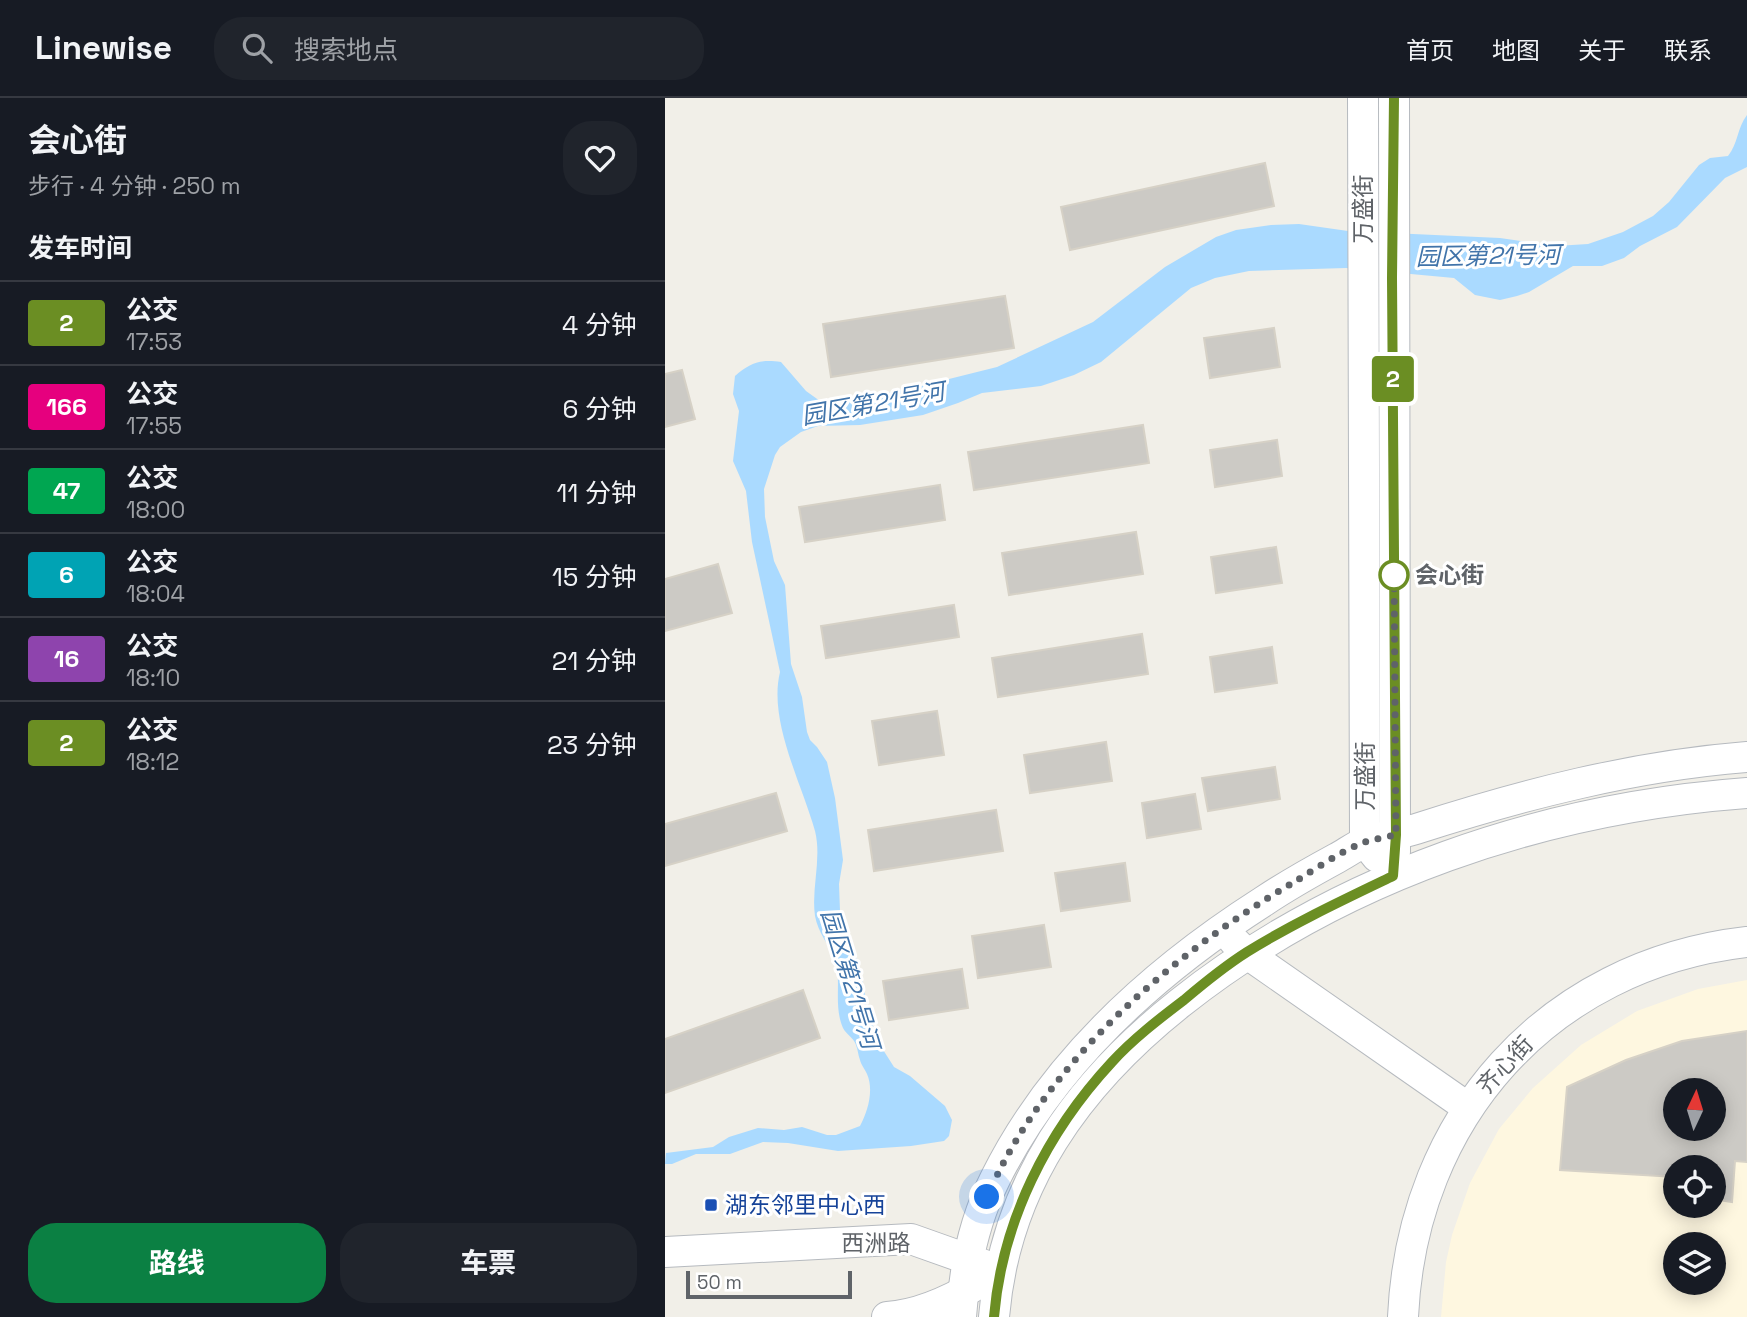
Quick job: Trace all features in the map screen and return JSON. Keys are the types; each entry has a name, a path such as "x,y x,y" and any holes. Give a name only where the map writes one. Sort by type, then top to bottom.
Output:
{"main road":[{"name":"万盛街","path":"1363,98 1365,842 1393,876"},
{"name":"万盛街","path":"1393,876 1396,835 1392,278 1394,98"},
{"path":"962,1305 967,1259 995,1179 1016,1141 1043,1102 1107,1025 1151,985 1221,929 1277,892 1365,842 1592,779 1678,764 1747,757"},
{"path":"994,1317 1000,1271 1017,1209 1033,1175 1079,1102 1112,1062 1155,1023 1246,953 1322,909 1393,876 1483,844 1584,817 1654,803 1747,793"},
{"path":"1221,929 1246,953 1467,1107"},
{"name":"齐心街","path":"1403,1317 1408,1256 1424,1196 1435,1168 1467,1107 1505,1062 1530,1036 1589,994 1620,977 1688,952 1747,942"},
{"name":"西洲路","path":"665,1252 911,1239 1000,1271"},
{"path":"887,1317 908,1316 962,1305 1000,1271"}],"shaded area":[{"path":"1747,980 1747,1317 1441,1317 1446,1262 1452,1235 1470,1183 1499,1129 1533,1088 1581,1045 1637,1011 1698,989"}],"water":[{"name":"园区第21号河","path":"1747,115 1747,167 1725,178 1677,227 1640,246 1624,258 1602,266 1573,266 1529,292 1500,300 1475,295 1454,278 1346,268 1249,271 1215,278 1191,288 1101,362 1074,375 1041,386 982,393 923,415 860,425 818,426 801,432 780,447 764,489 765,517 774,561 785,585 791,664 802,697 807,732 827,762 835,798 843,860 839,884 840,911 861,972 868,1012 880,1045 894,1067 910,1076 945,1106 952,1120 949,1136 944,1141 838,1151 763,1142 730,1154 696,1154 672,1164 665,1164 666,1153 713,1147 729,1137 758,1128 784,1130 802,1127 836,1135 860,1126 870,1094 869,1080 854,1040 844,1030 840,1019 837,968 815,916 817,842 782,731 778,691 780,672 752,542 746,491 733,461 739,411 733,394 735,376 756,363 781,362 806,391 820,401 837,401 909,389 997,367 1093,322 1165,267 1216,237 1236,230 1299,224 1348,231 1500,238 1556,246 1588,244 1623,232 1653,216 1669,202 1699,165 1710,158 1728,156"}],"building":[{"path":"1265,163 1274,206 1070,250 1061,207"},
{"path":"1005,296 1014,348 831,377 823,324"},
{"path":"1274,328 1280,367 1210,378 1204,338"},
{"path":"682,370 695,419 665,427 665,374"},
{"path":"1143,425 1149,463 974,490 968,452"},
{"path":"1277,440 1282,476 1215,487 1210,450"},
{"path":"940,485 945,520 805,542 799,507"},
{"path":"1136,532 1143,574 1009,595 1002,553"},
{"path":"1276,547 1282,583 1216,593 1211,557"},
{"path":"718,564 732,613 665,631 665,579"},
{"path":"954,605 959,637 826,658 821,626"},
{"path":"1142,634 1148,674 998,697 992,658"},
{"path":"1272,647 1277,683 1215,692 1210,657"},
{"path":"937,711 944,755 879,765 872,721"},
{"path":"1106,742 1112,781 1030,793 1024,755"},
{"path":"1275,767 1280,799 1208,811 1202,778"},
{"path":"776,793 787,831 665,866 665,824"},
{"path":"1195,794 1201,829 1147,838 1142,803"},
{"path":"996,810 1003,851 874,871 868,830"},
{"path":"1125,863 1130,901 1061,911 1055,873"},
{"path":"1044,925 1051,967 978,978 972,936"},
{"path":"962,969 968,1008 889,1020 883,981"},
{"path":"803,990 820,1038 665,1093 665,1039"},
{"path":"1747,1031 1747,1162 1735,1161 1732,1202 1726,1201 1726,1155 1663,1155 1663,1176 1560,1170 1567,1087 1626,1060 1682,1041"}],"bus line":[{"name":"2","path":"994,1317 1000,1271 1017,1209 1056,1136 1079,1102 1112,1062 1155,1023 1246,953 1322,909 1393,876 1396,835 1392,278 1394,98"}],"place":[{"name":"会心街","path":"1394,575"},
{"name":"湖东邻里中心西","path":"711,1205"}],"route":[{"path":"987,1197 1016,1141 1043,1102 1107,1025 1151,985 1194,948 1277,892 1365,842 1396,835 1394,568 1394,575"}]}
